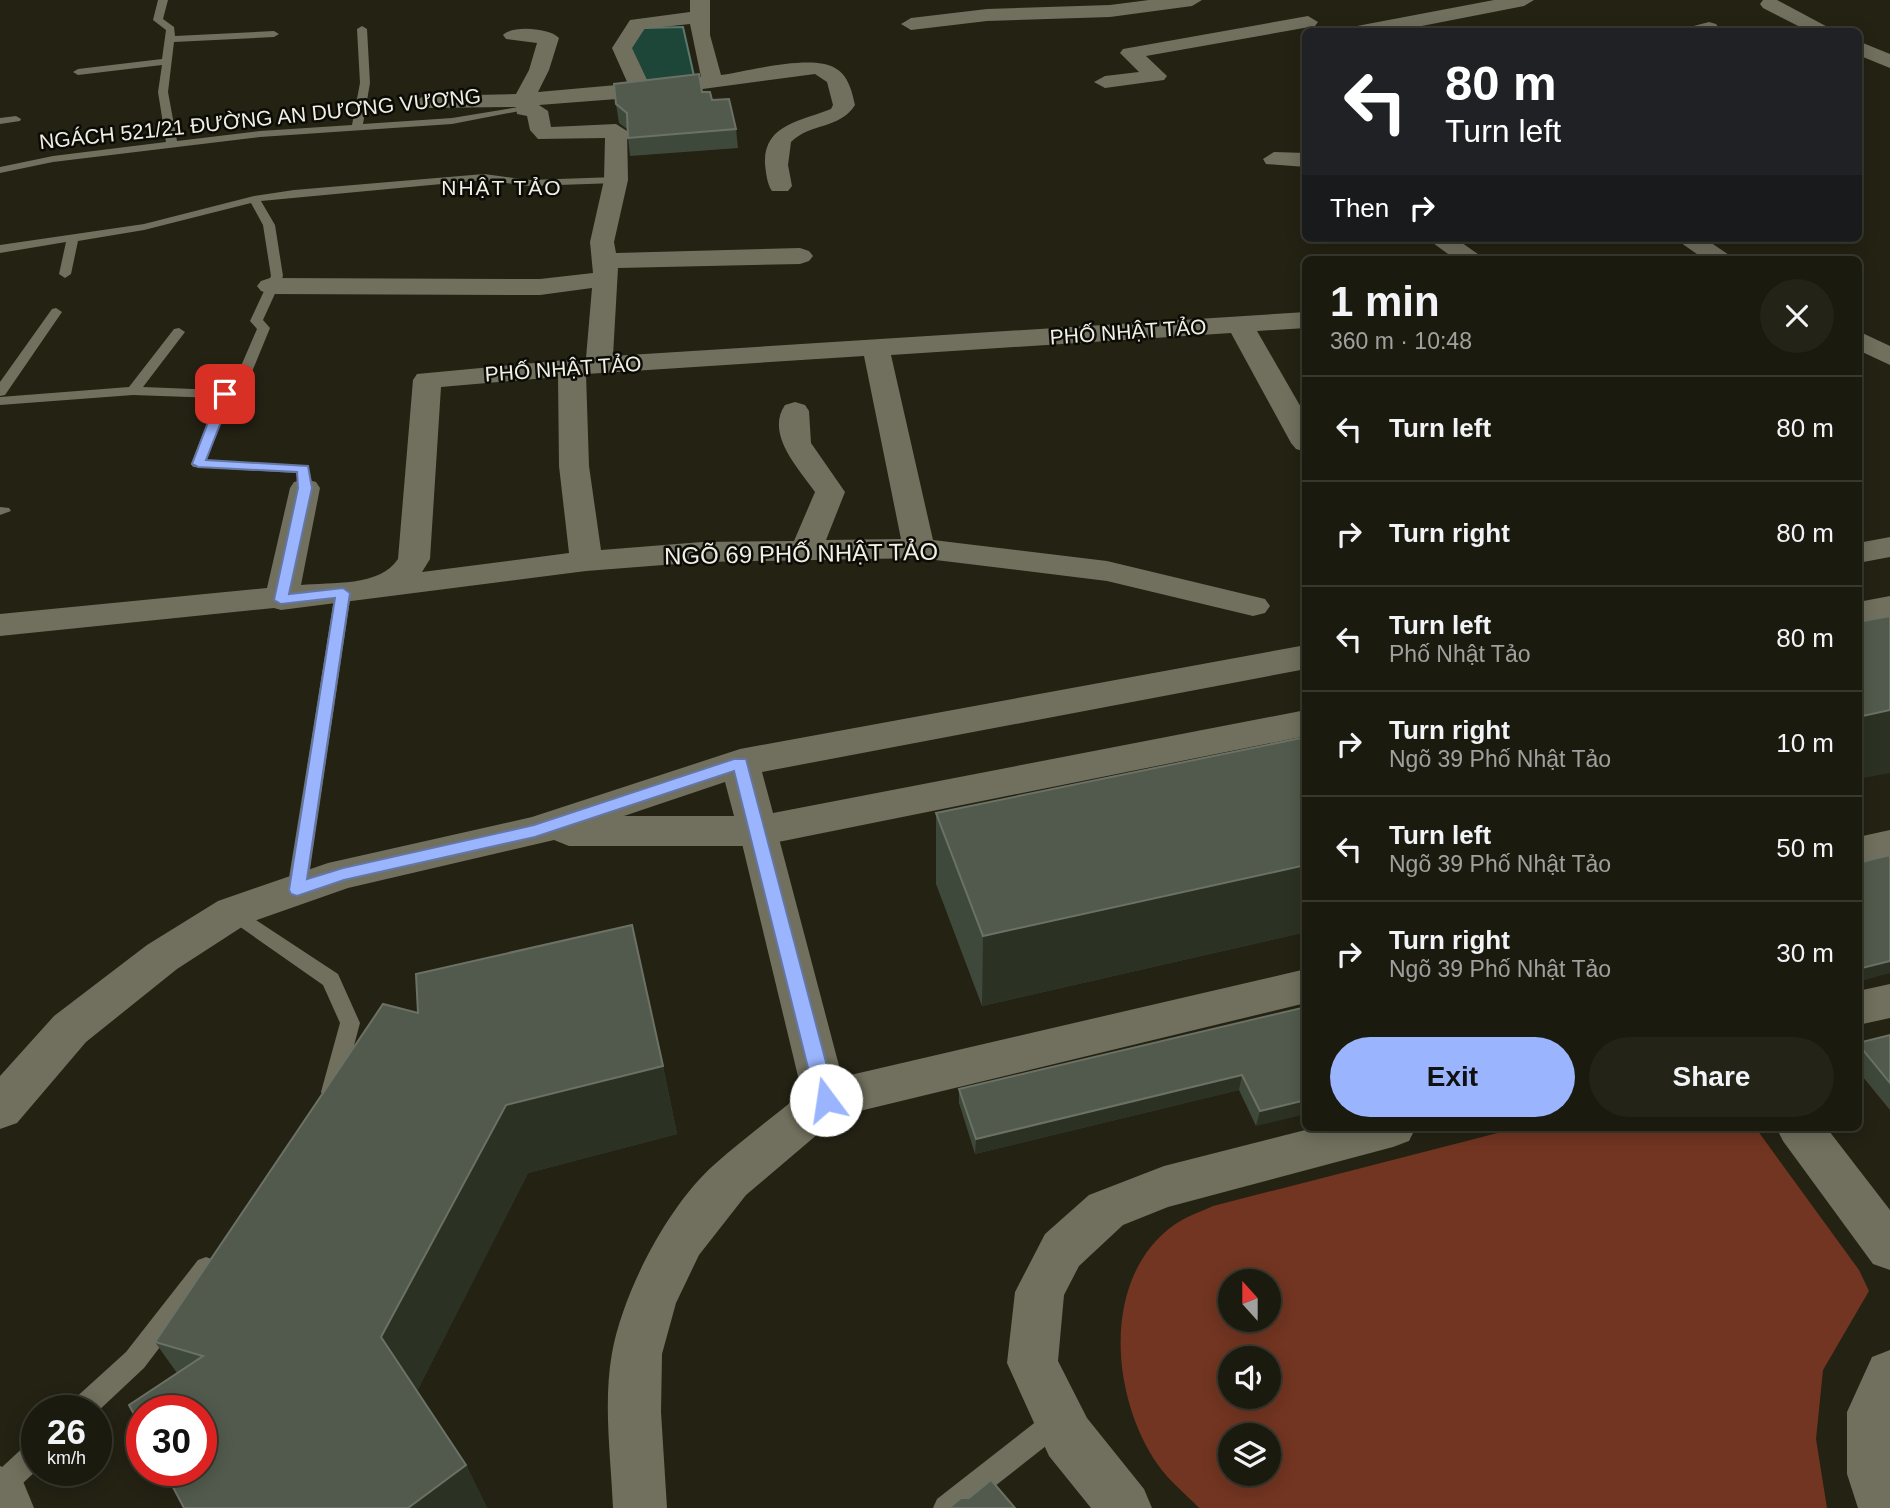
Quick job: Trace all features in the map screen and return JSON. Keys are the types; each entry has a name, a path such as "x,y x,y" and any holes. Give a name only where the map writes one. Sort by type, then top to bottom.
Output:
{"street":[{"path":"911,24 987,15 1110,11 1192,0"},
{"path":"1372,28 1448,8 1474,9 1524,0"},
{"path":"1770,4 1819,28"},
{"path":"1284,7 1317,27"},
{"path":"1448,8 1470,28"},
{"path":"643,91 627,64 622,48 637,24 700,9 700,35 713,82"},
{"path":"1105,82 1157,76 1130,53 1302,29"},
{"path":"513,35 548,38 524,104"},
{"path":"1862,49 1890,62"},
{"path":"424,102 524,104 815,68 831,72 837,81 844,105 839,113 793,129 779,143 775,163 780,186"},
{"path":"524,104 537,111 541,131 546,134 616,131 616,180 602,242 605,270 585,366 574,466 586,561"},
{"path":"1274,159 1302,160"},
{"path":"1444,242 1467,256"},
{"path":"1693,242 1717,256"},
{"path":"270,286 540,287 605,270 800,256"},
{"name":"PHỐ NHẬT TẢO","path":"388,586 402,578 414,559 427,380 585,366 876,350 1302,320"},
{"path":"1240,325 1302,436"},
{"path":"1862,341 1890,357"},
{"path":"876,350 919,548"},
{"path":"795,411 796,443 830,492 806,549"},
{"path":"281,600 305,488"},
{"path":"1862,552 1890,547"},
{"name":"NGÕ 69 PHỐ NHẬT TẢO","path":"388,586 586,561 806,549 919,548 1107,570 1253,606"},
{"path":"0,625 281,600 388,586"},
{"path":"1862,612 1890,607"},
{"path":"0,1109 70,1029 162,957 233,912 343,874 535,831 740,763 1302,658"},
{"path":"535,831 758,831 1302,724"},
{"path":"740,763 826,1100"},
{"path":"1862,851 1890,844"},
{"path":"638,1507 635,1412 637,1354 652,1299 682,1240 729,1180 826,1100 1302,987"},
{"path":"1862,1007 1890,1001"},
{"path":"1125,1508 1068,1437 1032,1363 1040,1292 1062,1250 1106,1210 1164,1187 1378,1131"},
{"path":"1803,1131 1890,1248"},
{"path":"1885,1508 1874,1474 1873,1412 1890,1375"},
{"path":"0,1494 6,1508"}],"lane":[{"path":"163,0 158,20 172,29 163,92 172,145"},
{"path":"357,127 365,83 362,29"},
{"path":"170,40 274,34"},
{"path":"78,72 167,61"},
{"name":"NGÁCH 521/21 ĐƯỜNG AN DƯƠNG VƯƠNG","path":"0,170 53,159 172,145 357,127 452,121 524,104"},
{"path":"0,121 16,118"},
{"path":"0,249 144,227 254,199 484,177 530,183 616,180"},
{"path":"254,199 269,225 277,276 270,286 257,321 264,328 240,384 225,384 225,394 198,464 303,469 305,488"},
{"path":"65,274 73,238"},
{"path":"0,392 56,312"},
{"path":"133,391 178,332"},
{"path":"0,401 133,391 225,394"},
{"path":"297,890 343,593"},
{"path":"233,912 331,980 351,1023 331,1096 324,1106"},
{"path":"97,1395 135,1360 218,1253"},
{"path":"946,1508 1059,1420"},
{"path":"0,1487 21,1467"}],"shaded area":[{"path":"683,27 694,76 644,83 630,49 644,28"},
{"path":"1505,1131 1758,1131 1859,1270 1869,1291 1823,1370 1816,1439 1827,1508 1199,1508 1162,1471 1142,1438 1130,1407 1123,1374 1121,1340 1124,1307 1134,1275 1150,1248 1178,1222 1213,1206"}],"building":[{"path":"699,74 702,92 710,92 712,100 729,99 736,129 628,138 627,113 616,104 614,84"},
{"path":"1890,616 1890,710 1862,716 1862,621"},
{"path":"1302,738 1302,866 983,936 936,813"},
{"path":"1890,855 1890,961 1862,968 1862,862"},
{"path":"632,925 663,1066 506,1105 381,1337 466,1465 408,1508 184,1508 172,1486 217,1486 217,1395 144,1395 203,1356 155,1342 383,1004 418,1013 416,974"},
{"path":"1302,1008 1302,1101 1260,1111 1242,1075 976,1139 959,1089"},
{"path":"1890,1035 1890,1083 1862,1049 1862,1042"},
{"path":"991,1480 1015,1508 949,1508 961,1498 969,1498"}],"district":[{"name":"NHẬT TẢO","path":"502,188"}],"route":[{"path":"225,394 198,464 303,469 305,488 281,600 343,593 297,890 343,874 535,831 740,763 826,1100"}]}
